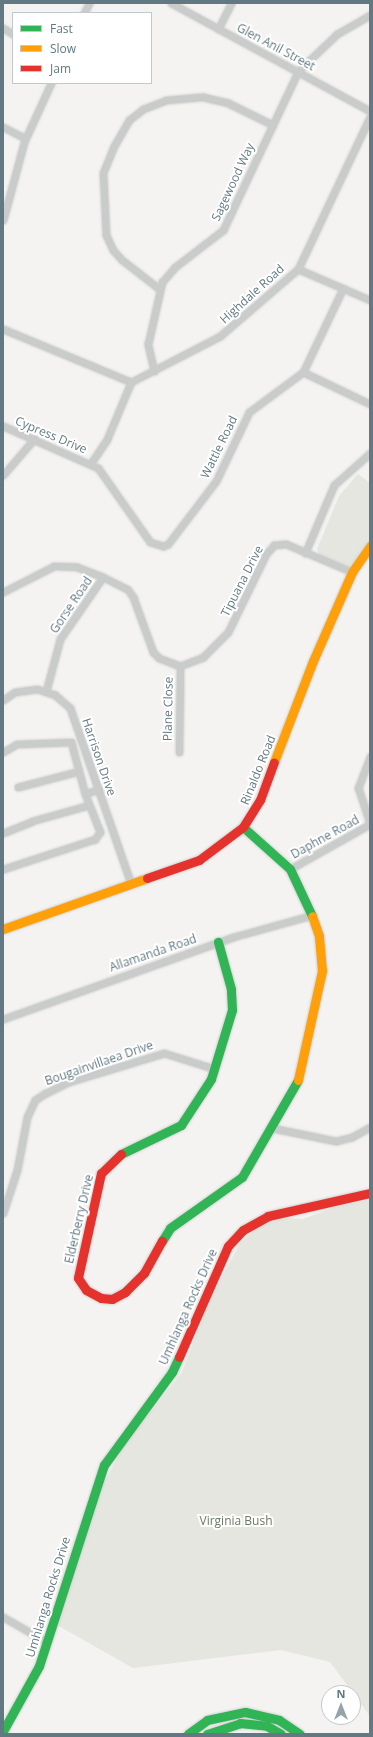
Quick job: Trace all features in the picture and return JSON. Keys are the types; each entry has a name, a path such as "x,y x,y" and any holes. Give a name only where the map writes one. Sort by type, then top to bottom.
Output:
{"street":[{"path":"84,12 89,3"},
{"name":"Glen Anil Street","path":"171,3 370,111"},
{"path":"218,29 231,3"},
{"name":"Sagewood Way","path":"154,371 148,344 158,288 175,267 223,230 298,71 337,34 370,15"},
{"path":"3,28 12,33"},
{"path":"3,220 26,138 51,84"},
{"path":"158,288 122,260 113,250 106,235 103,173 114,146 129,120 143,109 166,100 203,97 228,103 273,125"},
{"name":"Highdale Road","path":"131,382 154,371 233,327 298,269 370,117"},
{"path":"3,128 26,138"},
{"path":"298,269 370,300"},
{"name":"Wattle Road","path":"91,463 102,472 150,542 163,546 168,544 216,481 249,412 303,372 343,288"},
{"path":"3,329 131,382 107,439 91,463"},
{"path":"303,372 370,404"},
{"name":"Cypress Drive","path":"3,426 91,463"},
{"path":"3,475 34,439"},
{"path":"305,553 334,485 370,453"},
{"name":"Tipuana Drive","path":"180,666 203,657 228,632 270,548 286,544 352,572"},
{"name":"Rinaldo Road","path":"3,929 198,860 243,827 260,800 313,661 352,572 370,546"},
{"path":"3,592 54,566 77,567 103,577 130,594 153,652 159,658 180,666"},
{"name":"Gorse Road","path":"46,691 60,639 103,577"},
{"name":"Plane Close","path":"179,752 180,666"},
{"name":"Harrison Drive","path":"3,700 26,690 46,691 63,700 70,708 131,884"},
{"path":"3,752 18,744 68,740 71,742 89,805 100,828 99,837 3,869"},
{"path":"370,756 358,788 370,824"},
{"path":"18,787 79,771"},
{"path":"84,790 98,786"},
{"path":"3,833 32,821 89,805"},
{"name":"Daphne Road","path":"290,869 370,824"},
{"name":"Elderberry Drive","path":"218,942 231,990 232,1010 215,1069 193,1110 181,1125 116,1157 101,1173 78,1278 83,1287 108,1299 126,1292 144,1273 170,1228 237,1182 272,1128 300,1076 320,984 322,949 313,915 290,869 243,827"},
{"name":"Allamanda Road","path":"3,1020 28,1008 218,942 313,915"},
{"name":"Bougainvillaea Drive","path":"3,1213 16,1170 27,1118 35,1100 44,1094 160,1054 175,1055 215,1069"},
{"path":"272,1128 336,1141 352,1137 370,1127"},
{"name":"Umhlanga Rocks Drive","path":"3,1731 33,1679 47,1642 100,1474 116,1444 172,1372 228,1246 250,1225 268,1216 370,1193"},
{"path":"3,1617 47,1642"},
{"path":"194,1732 224,1714 246,1712 279,1720 300,1734"},
{"path":"207,1734 226,1725 252,1723 281,1734"}],"green space":[{"path":"358,474 370,483 370,546 354,572 320,556 317,549 339,496"},
{"name":"Virginia Bush","path":"370,1200 370,1716 361,1704 361,1685 347,1685 330,1662 281,1650 133,1668 57,1625 103,1485 123,1447 182,1372 210,1299 240,1243 259,1226 282,1218 303,1219 332,1208"}],"traffic: fast":[{"path":"243,827 290,869 312,916"},
{"path":"121,1154 181,1125 211,1079 232,1010 231,989 218,942"},
{"path":"162,1241 170,1228 242,1177 298,1080"},
{"path":"3,1731 39,1666 104,1465 172,1372 179,1357"},
{"path":"188,1734 207,1720 245,1712 279,1720 300,1734"},
{"path":"207,1734 240,1723 267,1726 281,1734"}],"traffic: slow":[{"path":"274,762 313,661 352,572 370,546"},
{"path":"3,929 147,878"},
{"path":"298,1080 322,971 319,936 312,916"}],"traffic: jam":[{"path":"147,878 199,860 243,827 260,800 274,762"},
{"path":"121,1154 101,1173 78,1278 86,1290 101,1298 112,1299 125,1292 144,1273 162,1241"},
{"path":"179,1357 228,1246 243,1230 268,1216 370,1193"}]}
